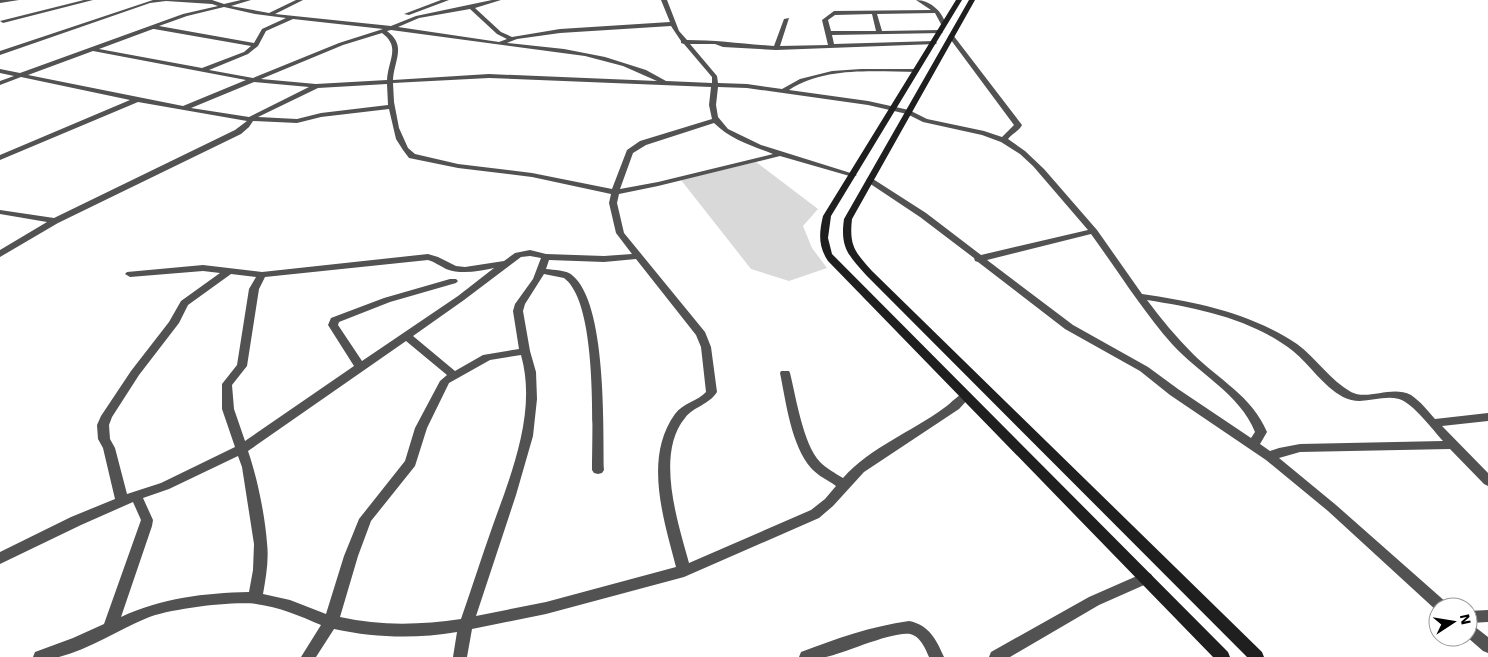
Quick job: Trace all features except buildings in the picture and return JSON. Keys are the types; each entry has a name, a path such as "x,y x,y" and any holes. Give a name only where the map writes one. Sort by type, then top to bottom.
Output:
{"street":[{"path":"0,1 16,0"},
{"path":"2,22 90,0"},
{"path":"0,53 148,2 166,0 210,1 291,18 394,26 500,44 593,55 642,69 664,82"},
{"path":"0,83 185,15 248,0"},
{"path":"269,14 300,0"},
{"path":"394,26 401,17 446,0"},
{"path":"183,108 324,50 428,14 498,0"},
{"path":"664,0 671,24 684,42 713,73 716,120 721,127 728,132 780,154 853,175"},
{"path":"919,0 937,11 942,28"},
{"path":"959,0 827,216 823,241 828,254 1223,657"},
{"path":"972,0 848,219 846,243 850,251 869,273 1257,657"},
{"path":"2,22 54,1"},
{"path":"470,7 499,33 512,38"},
{"path":"832,47 825,20 834,13 937,11"},
{"path":"874,12 879,32"},
{"path":"203,70 246,53 256,45 260,34 264,30 291,18"},
{"path":"776,48 787,19"},
{"path":"500,44 512,38 596,27 671,24"},
{"path":"153,27 256,45"},
{"path":"828,33 942,28"},
{"path":"383,31 393,38 396,46 390,96 400,141 412,156 458,166 532,175 615,192 658,184 780,154"},
{"path":"951,36 1016,122 1017,128 1008,133 1004,140"},
{"path":"684,42 716,42 723,45 776,48 934,43"},
{"path":"92,49 254,80 316,86 489,76 715,83 784,90 894,108 909,112 925,121 984,133 1004,140 1035,161 1093,231 1139,296 1187,355 1252,413 1259,424 1261,432 1253,445"},
{"path":"784,90 804,79 822,75 848,72 917,70"},
{"path":"0,71 138,100 243,119 297,121 321,114 392,107"},
{"path":"0,254 55,221 238,132 252,118 316,86"},
{"path":"0,158 138,100"},
{"path":"684,571 670,515 665,476 666,448 680,416 687,409 711,395 712,389 706,347 700,334 620,233 613,203 615,192 633,148 643,143 716,120"},
{"path":"870,181 923,215 1069,327 1144,369 1174,392 1270,457 1332,508 1431,597"},
{"path":"0,212 55,221"},
{"path":"978,259 1093,231"},
{"path":"0,558 122,501 165,486 242,449 461,298 504,264 522,253 546,257 604,260 638,256"},
{"path":"460,657 466,624 510,495 528,428 532,372 525,351 518,311 546,257"},
{"path":"130,274 203,268 262,275 412,258 436,258 453,268 464,270 504,264"},
{"path":"122,501 109,448 104,439 103,425 107,416 136,372 174,323 184,303 229,271"},
{"path":"540,271 564,275 570,279 585,307 595,361 598,470"},
{"path":"255,598 260,570 261,544 248,467 228,409 227,384 242,366 254,289 262,275"},
{"path":"360,368 333,325 334,320 406,294 453,281"},
{"path":"1139,296 1214,310 1236,317 1296,348 1349,395 1363,398 1397,395 1404,397 1488,480"},
{"path":"406,336 454,375"},
{"path":"308,657 331,622 351,556 365,519 411,463 422,428 445,381 487,357 525,351"},
{"path":"784,373 809,455 815,464 842,484"},
{"path":"44,657 146,612 168,606 219,599 255,598 290,606 331,622 355,626 404,631 429,630 546,608 684,571 815,514 834,498 842,484 867,463 943,416 966,396"},
{"path":"1432,423 1488,417"},
{"path":"1270,457 1279,452 1300,448 1453,445"},
{"path":"110,628 146,526 147,520 136,496"},
{"path":"996,657 1094,601 1146,578"},
{"path":"806,657 872,635 908,626 924,636 937,657"},
{"path":"1478,638 1488,646"}],"shaded area":[{"path":"756,162 818,209 803,226 812,248 827,268 789,281 751,269 681,180"}]}
